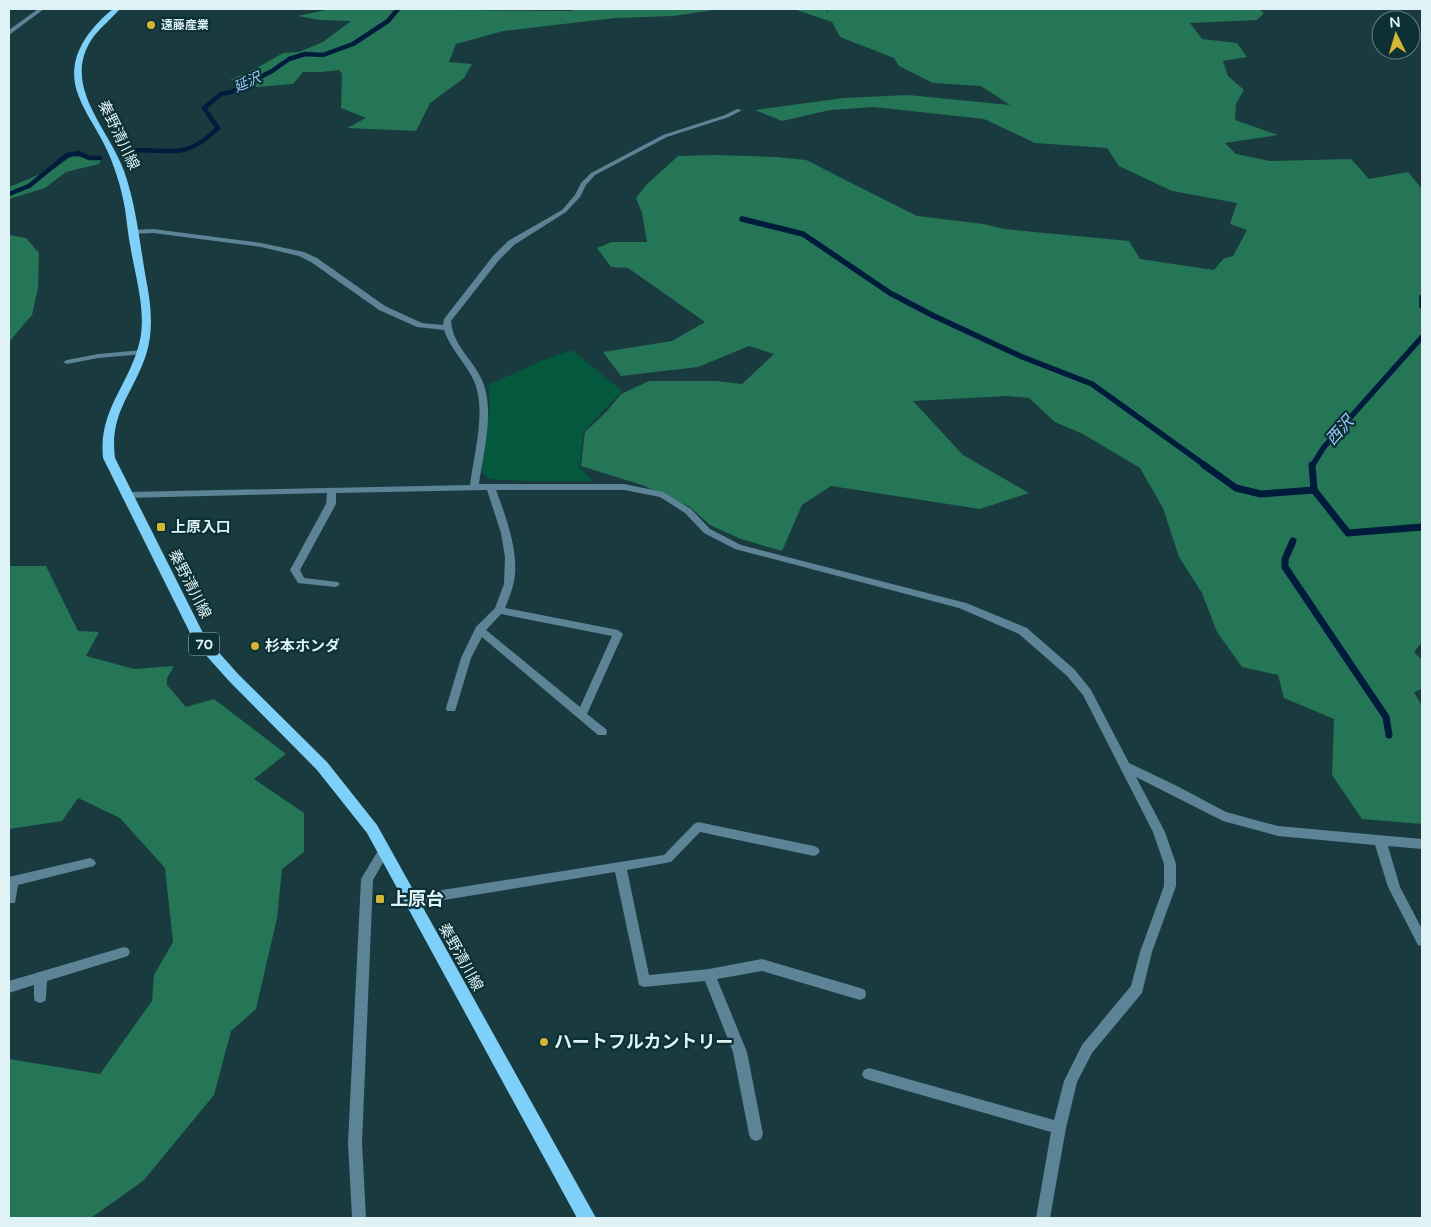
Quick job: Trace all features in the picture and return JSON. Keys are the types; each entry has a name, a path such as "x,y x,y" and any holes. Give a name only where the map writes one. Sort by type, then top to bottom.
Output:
{"main road":[{"name":"秦野清川線","path":"117,9 99,24 82,46 78,66 78,86 82,96 108,143 126,185 145,309 145,339 142,352 129,384 110,419 106,437 109,458 200,640 234,678 322,766 372,829 587,1218"}],"street":[{"path":"9,33 41,9"},
{"path":"474,488 484,406 480,384 446,328 446,321 511,243 564,211 578,196 583,184 593,174 665,136 727,116 739,110"},
{"path":"132,232 153,231 261,245 301,254 314,260 382,308 420,325 446,328"},
{"path":"67,362 98,356 142,352"},
{"path":"451,708 466,658 480,630 499,610 509,584 510,557 506,533 491,487"},
{"path":"127,495 491,487 624,487 663,495 688,511 707,531 738,547 962,605 1023,631 1071,673 1087,693 1159,832 1170,864 1170,886 1146,952 1136,989 1087,1049 1071,1081 1059,1128 1043,1218"},
{"path":"332,490 330,504 295,570 301,581 335,584"},
{"path":"499,610 618,634 582,714"},
{"path":"480,630 602,732"},
{"path":"1124,766 1173,789 1223,816 1278,831 1422,844"},
{"path":"416,908 436,896 667,859 698,827 814,851"},
{"path":"1380,840 1394,887 1422,941"},
{"path":"359,1218 355,1143 367,879 383,852"},
{"path":"11,899 10,882 90,863"},
{"path":"620,867 644,981 709,975 762,965 860,994"},
{"path":"9,986 124,952"},
{"path":"709,975 740,1052 756,1134"},
{"path":"40,997 41,977"},
{"path":"869,1074 1059,1128"}],"green space":[{"path":"330,9 572,11 573,9 721,9 673,16 615,18 503,31 456,44 449,62 472,64 464,78 430,103 416,131 347,128 366,118 341,108 342,74 339,70 303,72 293,84 257,87 230,80 257,68 283,53 299,52 323,42 351,21 319,20 298,16"},
{"path":"794,9 826,9 828,15 827,9 1259,9 1264,13 1257,20 1190,23 1202,39 1237,43 1247,57 1223,61 1228,76 1244,90 1236,104 1235,120 1278,135 1225,143 1236,154 1270,161 1351,159 1369,179 1408,172 1422,189 1422,642 1414,652 1422,660 1422,689 1414,692 1422,706 1422,824 1362,819 1332,775 1334,719 1284,698 1278,675 1242,667 1217,632 1202,593 1179,557 1163,508 1140,468 1083,434 1055,422 1029,398 1006,396 913,401 963,455 1029,493 980,509 831,486 802,505 782,551 741,539 710,525 690,507 642,485 581,466 585,432 621,394 649,381 716,381 742,384 774,354 749,346 698,367 621,376 603,352 672,341 705,322 628,268 611,267 597,248 612,242 647,242 642,213 636,198 646,185 678,156 714,155 806,160 917,216 984,224 1004,229 1129,241 1140,259 1214,270 1223,259 1233,256 1247,230 1230,224 1237,203 1172,191 1119,166 1107,148 1035,143 984,119 874,107 830,110 782,121 755,110 844,98 908,95 1010,105 981,86 933,83 899,66 894,58 840,37 832,22"},
{"path":"72,156 101,160 99,164 66,172 45,188 9,199 9,187 55,168"},
{"path":"9,235 26,238 39,253 38,288 32,315 9,342"},
{"path":"572,350 622,391 584,431 579,467 593,481 489,479 482,472 481,467 490,405 488,385 543,360"},
{"path":"9,566 46,566 78,631 99,632 86,656 134,669 174,666 167,678 167,685 186,707 214,699 286,754 254,779 304,813 304,852 282,869 277,918 256,1009 231,1031 214,1095 143,1181 91,1218 9,1218 9,1059 100,1074 152,1001 154,975 173,942 165,868 120,818 78,798 62,821 9,829"}],"waterway":[{"name":"延沢","path":"128,151 175,151 194,146 218,128 204,108 221,94 231,92 272,71 289,59 305,54 323,55 353,44 388,21 398,9"},
{"name":"延沢","path":"9,194 29,186 67,155 79,153 89,158 100,158"},
{"path":"742,219 803,234 890,293 934,316 1020,356 1092,384 1206,466"},
{"name":"西沢","path":"1422,297 1422,306"},
{"name":"西沢","path":"1312,466 1324,447 1422,337"},
{"path":"1204,465 1236,488 1261,494 1314,490"},
{"name":"西沢","path":"1312,466 1314,490"},
{"path":"1314,490 1348,533 1422,527"},
{"name":"西沢","path":"1293,541 1285,559 1285,567 1386,717 1389,735"}],"place":[{"name":"遠藤産業","path":"151,25"},
{"name":"上原入口","path":"161,527"},
{"name":"杉本ホンダ","path":"255,646"},
{"name":"上原台","path":"380,899"},
{"name":"ハートフルカントリー","path":"544,1042"}]}
